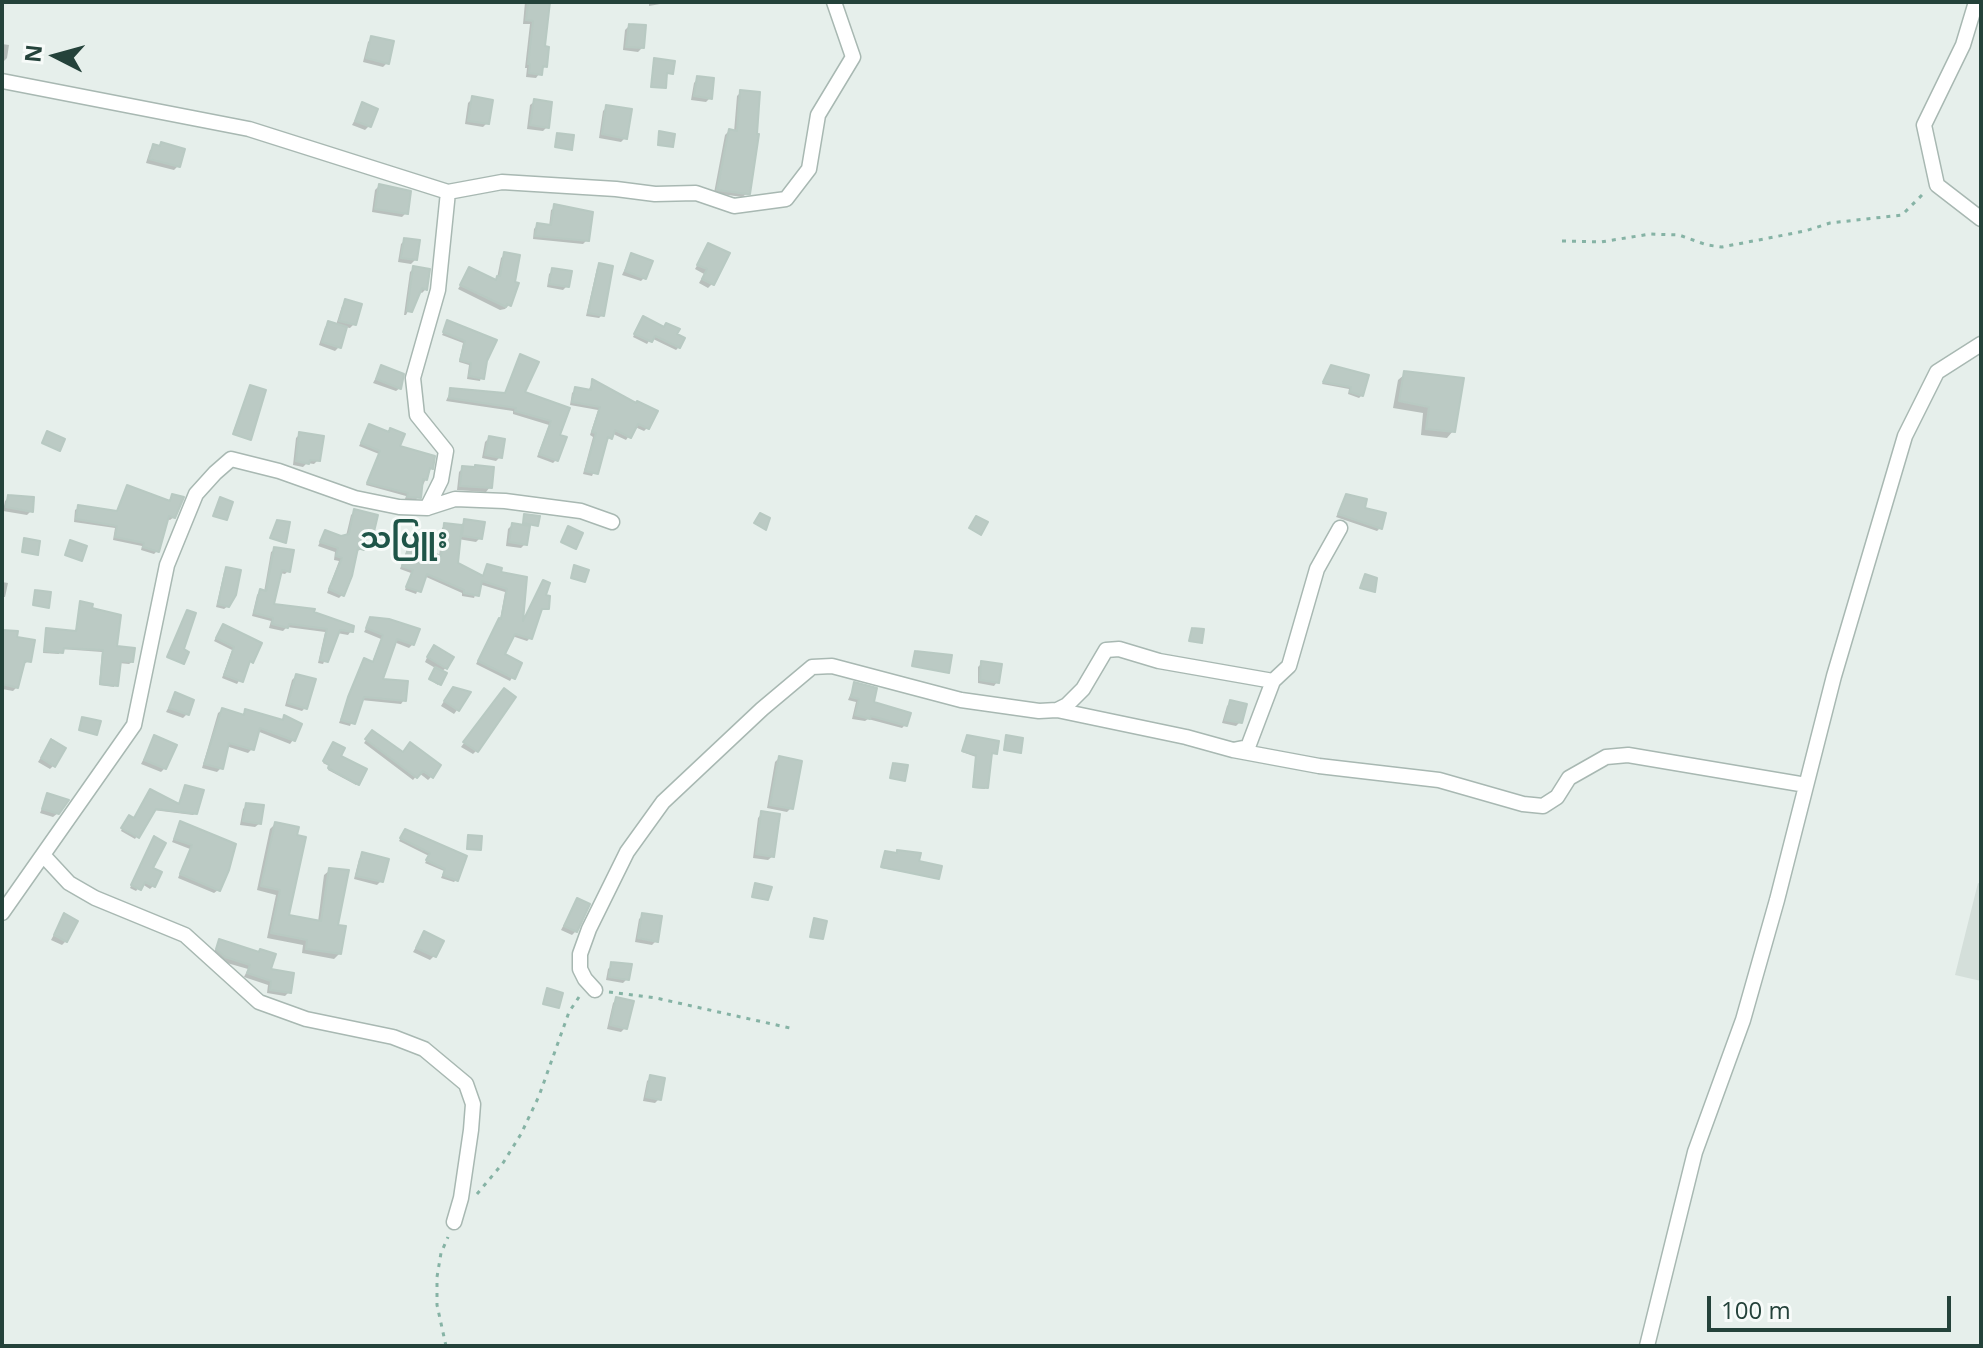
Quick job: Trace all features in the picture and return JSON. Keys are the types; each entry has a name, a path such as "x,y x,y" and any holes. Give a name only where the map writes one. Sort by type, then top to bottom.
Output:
{"street":[{"path":"2,81 249,129 448,192 502,182 655,194 696,193 734,206 786,199 809,169 818,115 853,57 834,2"},
{"path":"1976,2 1963,45 1924,125 1937,185 1981,219"},
{"path":"427,508 441,480 446,451 417,415 413,378 438,290 448,192"},
{"path":"1647,1346 1695,1152 1743,1020 1834,676 1905,436 1937,372 1981,344"},
{"path":"2,913 134,725 167,565 196,494 231,459 279,471 355,498 399,507 427,508 455,499 505,501 581,511 612,522"},
{"path":"1233,750 1248,747 1273,681 1289,666 1312,583 1340,528"},
{"path":"1057,710 1083,689 1106,650 1119,649 1159,661 1273,681"},
{"path":"595,990 580,969 580,954 627,852 663,802 762,709 812,667 832,666 961,700 1039,711 1057,710 1319,766 1439,780 1523,804 1543,806 1557,797 1569,778 1606,757 1628,755 1806,785"},
{"path":"43,855 69,883 95,898 185,935 259,1002 306,1019 393,1037 414,1045 424,1049 466,1084 473,1104 471,1130 464,1182 454,1222"}],"path":[{"path":"1562,241 1601,242 1664,234 1722,247 1830,223 1902,215 1936,179"},
{"path":"471,1201 503,1163 521,1134 539,1096 569,1012 579,996 595,990 656,998 790,1028"},
{"path":"446,1346 437,1305 437,1277 441,1253 454,1222"}],"shaded area":[{"path":"1978,883 1981,884 1981,981 1955,975"}],"building":[{"path":"528,2 550,2 545,46 549,47 547,67 543,66 542,75 529,73 533,21 526,20"},
{"path":"629,24 646,25 644,48 626,47"},
{"path":"371,36 394,41 389,64 366,58"},
{"path":"654,58 675,61 673,74 667,73 666,88 651,87"},
{"path":"697,76 714,78 712,99 694,96"},
{"path":"740,90 760,92 759,134 750,194 717,190 729,129 737,131"},
{"path":"472,96 493,100 489,124 468,121"},
{"path":"534,99 552,102 549,128 530,125"},
{"path":"362,102 378,109 371,127 355,121"},
{"path":"606,105 632,109 627,139 602,134"},
{"path":"659,131 675,134 673,147 658,145"},
{"path":"557,133 574,135 572,150 555,147"},
{"path":"161,142 185,149 180,167 149,159 153,144 160,146"},
{"path":"379,184 411,191 408,214 375,209"},
{"path":"554,204 593,212 589,241 535,236 537,223 551,225"},
{"path":"404,238 420,240 417,260 401,258"},
{"path":"708,243 730,253 714,285 702,279 707,269 697,265"},
{"path":"504,252 520,255 515,282 519,283 511,306 507,304 506,307 460,285 469,267 496,280 500,276"},
{"path":"631,253 653,261 646,279 625,271"},
{"path":"599,263 613,266 604,316 588,313"},
{"path":"413,266 430,269 427,290 422,288 412,312 407,311"},
{"path":"552,268 572,271 569,287 549,284"},
{"path":"345,299 362,304 356,325 339,321"},
{"path":"643,316 664,327 666,323 680,329 677,334 685,338 680,348 655,336 652,342 634,334"},
{"path":"447,320 497,340 487,361 484,379 469,376 471,363 460,360 465,341 443,332"},
{"path":"328,321 347,327 341,348 322,342"},
{"path":"520,354 539,362 525,392 570,408 560,435 567,437 558,461 539,454 551,421 515,411 516,408 449,398 450,388 505,393"},
{"path":"381,365 404,374 401,389 376,379"},
{"path":"1331,365 1369,375 1363,396 1350,392 1351,387 1323,382"},
{"path":"1404,371 1464,378 1455,432 1426,429 1429,407 1399,401"},
{"path":"592,379 658,411 649,429 638,424 631,438 615,430 612,439 608,437 598,474 585,471 600,407 572,402 575,387 591,390"},
{"path":"250,385 266,390 251,440 233,434"},
{"path":"369,424 405,434 400,446 435,456 433,469 430,468 427,480 423,479 421,498 407,497 408,493 367,483 380,451 361,443"},
{"path":"47,431 65,439 60,451 42,443"},
{"path":"299,432 324,436 320,461 310,460 309,464 296,461"},
{"path":"489,436 505,439 502,458 485,455"},
{"path":"462,466 494,467 492,488 460,486"},
{"path":"127,485 170,501 172,494 184,497 175,518 169,516 159,552 143,547 144,543 115,537 117,526 76,519 78,505 117,511"},
{"path":"1346,494 1367,499 1365,508 1386,513 1382,529 1338,514"},
{"path":"8,495 34,497 33,512 6,507"},
{"path":"220,497 233,502 227,520 213,516"},
{"path":"354,509 378,515 373,536 367,534 364,550 358,548 344,596 329,589 342,558 336,556 338,548 320,542 325,530 341,536 349,534"},
{"path":"760,513 770,518 766,530 754,523"},
{"path":"524,514 540,516 538,526 523,523"},
{"path":"976,516 988,522 981,535 969,528"},
{"path":"464,519 485,522 482,539 462,536"},
{"path":"277,520 290,522 286,543 270,538"},
{"path":"444,523 462,525 458,563 483,576 487,564 502,568 501,572 527,577 523,621 543,580 550,583 546,595 550,596 549,609 542,609 532,639 515,634 505,654 522,663 515,679 478,661 501,619 507,589 482,581 479,596 464,593 464,590 427,574 421,592 406,587 413,570 402,566 410,544 441,556"},
{"path":"512,523 530,526 527,545 509,542"},
{"path":"568,526 583,533 576,549 561,542"},
{"path":"24,538 40,541 38,555 22,552"},
{"path":"70,540 87,546 82,561 65,555"},
{"path":"274,547 294,550 290,572 282,570 274,604 315,609 314,612 354,626 353,632 340,630 328,662 320,660 327,629 289,624 288,628 272,624 273,618 254,613 260,589 266,591"},
{"path":"574,565 589,570 585,582 571,578"},
{"path":"226,567 241,570 236,595 229,607 218,604"},
{"path":"1365,574 1377,578 1375,592 1360,588"},
{"path":"35,590 51,592 49,608 33,605"},
{"path":"80,601 93,604 92,608 121,615 117,646 135,648 133,662 121,661 118,686 100,684 103,650 64,648 63,653 44,651 46,628 76,631"},
{"path":"187,610 196,613 184,649 189,652 184,664 167,657"},
{"path":"370,617 389,619 420,629 414,645 397,639 383,679 408,681 406,701 364,697 355,724 341,720 348,697 364,658 373,662 383,635 366,628"},
{"path":"223,624 262,643 253,663 250,661 243,682 224,675 234,647 216,638"},
{"path":"1192,628 1204,629 1202,643 1189,641"},
{"path":"2,630 18,631 17,637 35,640 31,662 25,661 18,688 2,684"},
{"path":"434,645 454,657 447,669 427,657"},
{"path":"915,651 952,655 949,673 912,666"},
{"path":"981,661 1002,664 999,683 980,680"},
{"path":"435,667 447,673 441,685 429,679"},
{"path":"296,674 316,679 307,709 288,703"},
{"path":"854,682 877,688 874,702 911,713 907,726 855,715 859,699 851,697"},
{"path":"453,687 471,692 459,711 444,701"},
{"path":"504,688 516,697 478,752 463,742"},
{"path":"175,692 194,700 189,715 169,708"},
{"path":"1230,700 1247,704 1242,723 1225,720"},
{"path":"222,708 244,715 245,709 283,720 284,715 302,724 295,741 260,728 254,750 229,743 223,769 204,764"},
{"path":"82,717 101,721 97,735 79,730"},
{"path":"372,730 403,752 410,742 441,765 433,778 423,771 417,778 365,739"},
{"path":"154,735 177,745 166,769 144,760"},
{"path":"967,735 999,741 997,754 992,753 988,788 973,787 976,755 962,751"},
{"path":"1006,735 1023,738 1021,753 1004,750"},
{"path":"51,739 66,748 55,767 41,758"},
{"path":"333,742 345,748 341,756 367,769 359,785 328,768 329,765 323,761"},
{"path":"779,756 802,761 793,809 770,805"},
{"path":"893,763 908,765 905,781 890,778"},
{"path":"185,785 204,790 197,814 156,809 139,838 121,828 129,815 134,818 150,789 179,804"},
{"path":"47,793 69,800 59,814 42,809"},
{"path":"246,803 264,805 261,824 243,821"},
{"path":"761,811 780,814 774,857 756,854"},
{"path":"180,821 236,844 220,891 180,874 192,845 174,839"},
{"path":"275,822 299,827 297,835 306,837 289,915 321,921 329,868 349,870 338,925 346,926 341,954 306,949 307,940 271,933 280,890 261,886"},
{"path":"405,829 467,856 458,881 443,875 445,869 426,860 430,853 400,838"},
{"path":"468,835 482,836 481,850 467,849"},
{"path":"154,836 166,843 153,868 162,872 155,887 145,882 141,890 131,885"},
{"path":"897,850 921,853 919,861 942,866 939,879 881,867 885,851 897,853"},
{"path":"362,852 389,859 383,882 356,876"},
{"path":"755,883 772,887 768,900 752,897"},
{"path":"577,898 590,904 577,932 564,926"},
{"path":"64,913 78,921 67,942 54,935"},
{"path":"642,913 662,916 658,942 638,938"},
{"path":"814,918 827,921 823,939 810,937"},
{"path":"424,931 444,941 436,957 416,948"},
{"path":"219,939 276,954 271,969 294,973 291,993 270,990 271,981 247,973 250,965 225,957 216,949"},
{"path":"611,962 632,964 629,980 609,977"},
{"path":"547,988 563,993 559,1008 543,1004"},
{"path":"616,997 634,1001 627,1029 610,1025"},
{"path":"650,1075 665,1078 661,1100 646,1097"}],"district":[{"name":"သပြူး","path":"404,540"}]}
